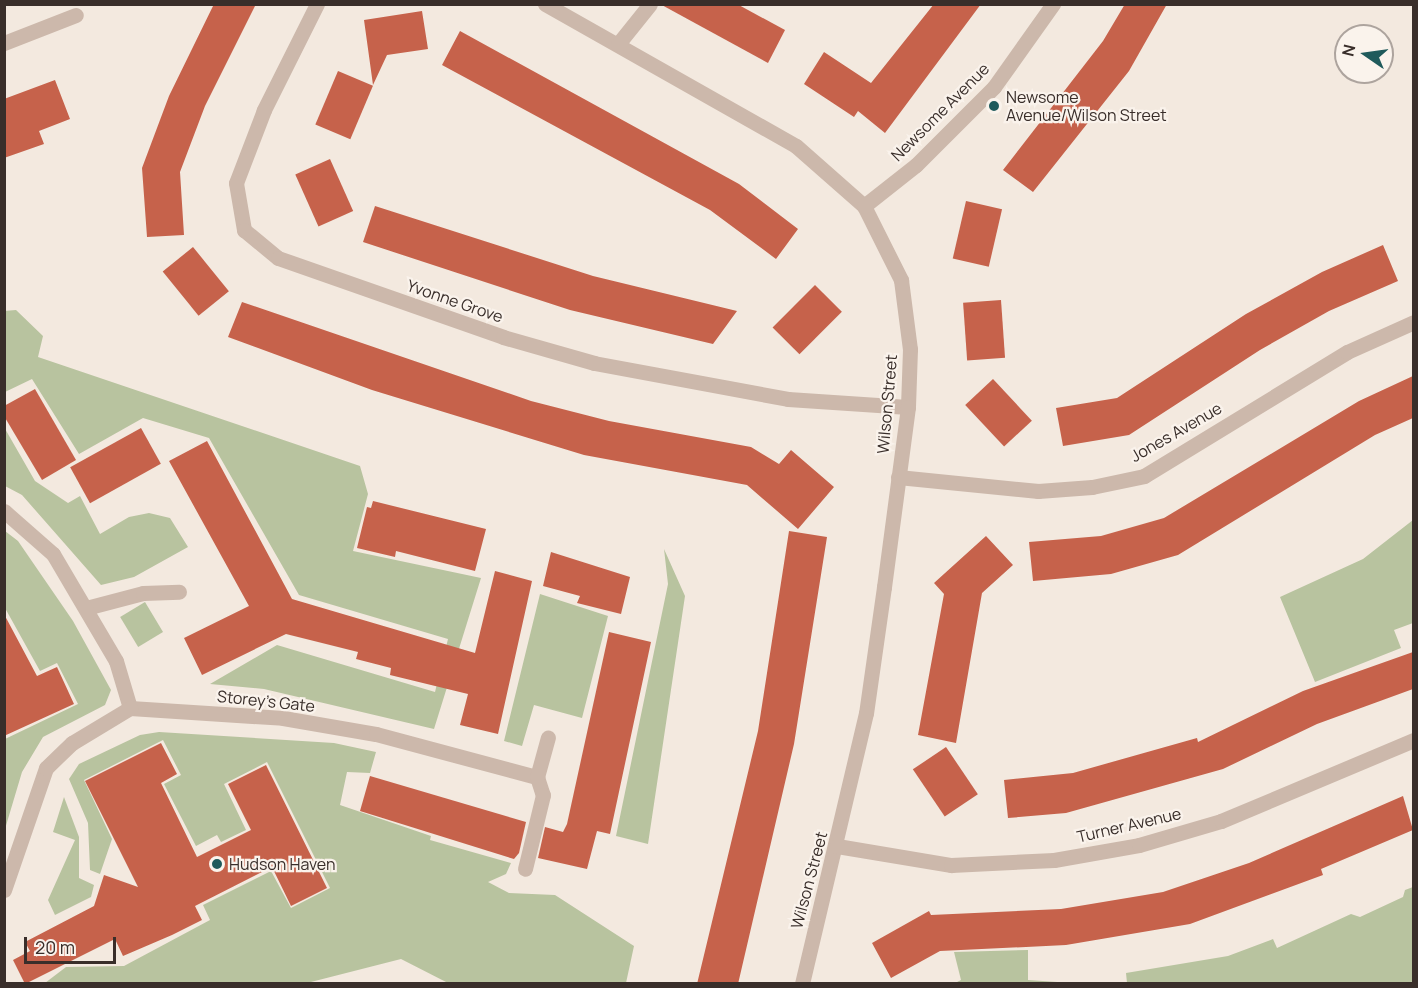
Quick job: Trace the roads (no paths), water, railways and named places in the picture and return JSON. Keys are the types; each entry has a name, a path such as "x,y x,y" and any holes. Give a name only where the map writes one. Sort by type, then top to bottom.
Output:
{"street":[{"name":"Yvonne Grove","path":"317,4 264,110 236,183 244,230 278,258 503,338 594,363 788,399 908,407"},
{"name":"Wilson Street","path":"545,4 796,146 864,206 901,280 910,349 908,407 866,713 837,846 802,984"},
{"path":"618,44 650,4"},
{"name":"Newsome Avenue","path":"864,206 916,165 994,87 1053,4"},
{"path":"4,43 76,15"},
{"name":"Jones Avenue","path":"898,477 1038,491 1092,487 1144,476 1347,352 1413,322"},
{"path":"4,511 53,554 116,661 130,708 72,743 46,768 4,890"},
{"path":"86,608 143,593 179,592"},
{"name":"Storey's Gate","path":"130,708 295,720 376,734 537,777"},
{"path":"525,869 543,795 537,777 548,737"},
{"name":"Turner Avenue","path":"837,846 951,865 1054,860 1139,845 1221,820 1413,740"}],"place":[{"name":"Newsome Avenue/Wilson Street","path":"994,106"},
{"name":"Hudson Haven","path":"217,864"}]}
